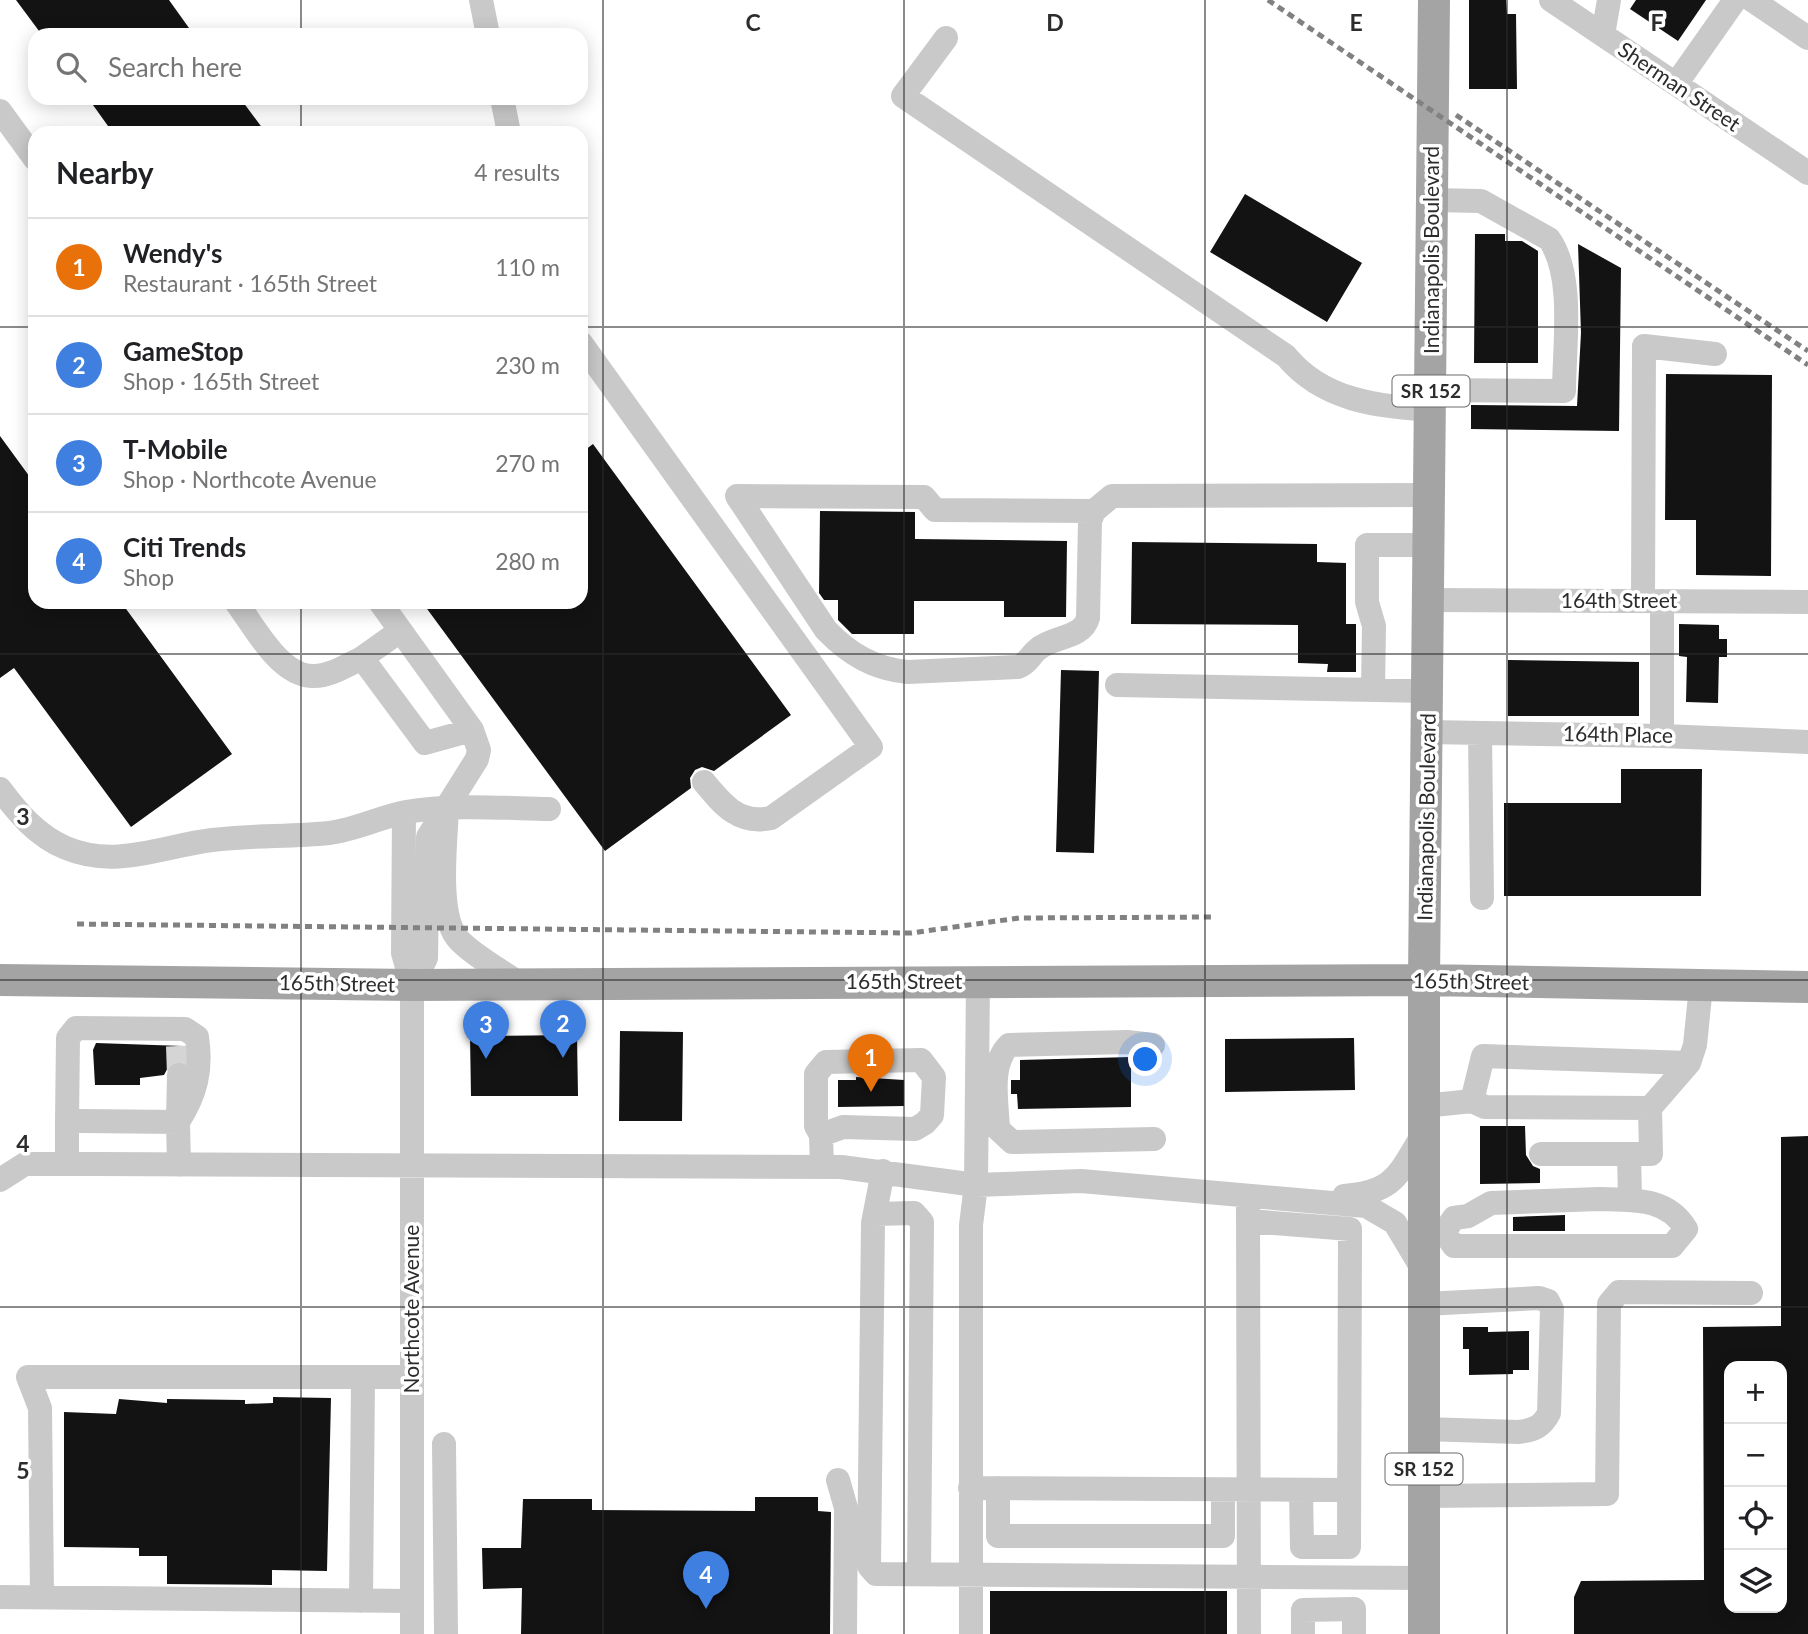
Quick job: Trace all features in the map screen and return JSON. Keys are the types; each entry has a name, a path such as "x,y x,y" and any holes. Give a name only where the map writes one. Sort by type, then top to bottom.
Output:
{"main road":[{"name":"Indianapolis Boulevard","path":"1424,1634 1425,1289 1451,1111 1424,980 1434,0"},
{"name":"165th Street","path":"0,980 412,985 1424,980 1808,987"}],"street":[{"path":"481,0 487,28"},
{"name":"Sherman Street","path":"1550,0 1808,173"},
{"path":"1603,35 1609,0"},
{"path":"1676,84 1735,0"},
{"path":"1752,0 1808,38"},
{"path":"946,38 903,96 1286,356 1298,371 1330,390 1365,404 1564,391 1564,286 1556,249 1549,239 1480,201 1432,200"},
{"path":"503,105 508,126"},
{"path":"0,111 28,149"},
{"path":"1662,736 1653,601 1644,346 1716,354"},
{"path":"588,353 871,747 771,818 759,821 735,814 704,782"},
{"path":"1094,511 935,510 924,498 737,496 826,630 844,648 861,659 892,670 908,672 1018,667 1026,664 1038,648 1086,625 1090,521 1103,501 1121,494 1430,495"},
{"path":"1373,690 1374,626 1367,602 1367,545 1430,545"},
{"name":"164th Street","path":"1429,600 1808,602"},
{"path":"241,609 276,654 299,674 325,675 362,658 400,631"},
{"path":"385,609 472,730 479,750 477,759 428,837 426,958 412,985"},
{"path":"362,658 425,743 472,730"},
{"path":"1117,685 1429,691"},
{"name":"164th Place","path":"1428,733 1662,736 1808,742"},
{"path":"1480,733 1482,898"},
{"path":"0,789 20,816 42,836 67,849 100,856 139,856 213,840 332,833 404,813 447,808 549,809"},
{"path":"447,808 445,902 451,929 458,940 520,984"},
{"path":"404,813 402,953 412,985"},
{"path":"971,1634 971,1225 976,1185 978,982"},
{"name":"Northcote Avenue","path":"412,985 412,1634"},
{"path":"1541,1154 1651,1154 1650,1108 1689,1063 1695,1045 1700,986"},
{"path":"67,1164 68,1038 76,1028 178,1037 186,1029 197,1037 200,1053 196,1090 178,1122"},
{"path":"1153,1045 1148,1042 1009,1045 997,1061 998,1129 1012,1142 1154,1139"},
{"path":"1311,1199 1374,1192 1391,1184 1451,1111 1483,1056 1689,1063"},
{"path":"821,1135 844,1127 915,1129 925,1123 932,1115 934,1077 930,1068 921,1060 826,1062 816,1074 816,1126 821,1135 822,1167"},
{"path":"179,1075 179,1165"},
{"path":"1451,1111 1650,1108"},
{"path":"67,1121 178,1122"},
{"path":"1629,1154 1630,1200"},
{"path":"0,1180 25,1164 822,1167 883,1171 976,1185 1081,1181 1311,1199 1366,1206 1395,1223 1411,1245 1425,1289 1539,1298 1548,1301 1552,1309 1549,1413 1544,1424 1532,1430 1518,1432 1424,1429"},
{"path":"883,1171 875,1214 869,1566 876,1574 1424,1578"},
{"path":"1248,1194 1249,1634"},
{"path":"1630,1200 1654,1202 1678,1216 1686,1228 1672,1246 1454,1246 1435,1232 1454,1218 1468,1216 1491,1203 1630,1200"},
{"path":"875,1214 914,1213 922,1222 919,1574"},
{"path":"1248,1221 1350,1229 1349,1547 1303,1547 1301,1490"},
{"path":"1424,1496 1607,1494 1609,1304 1619,1292 1751,1293"},
{"path":"42,1598 40,1408 28,1377 412,1377"},
{"path":"361,1601 363,1377"},
{"path":"444,1444 446,1634"},
{"path":"838,1480 846,1508 845,1634"},
{"path":"970,1488 1349,1490"},
{"path":"998,1488 998,1536 1223,1536 1223,1491"},
{"path":"0,1597 412,1601"},
{"path":"1303,1634 1303,1610 1354,1609 1354,1634"}],"building":[{"path":"16,0 169,0 189,28 37,28"},
{"path":"1469,0 1506,0 1507,14 1516,14 1517,89 1469,89"},
{"path":"1636,0 1706,0 1678,41 1630,9"},
{"path":"93,105 245,105 261,126 108,126"},
{"path":"1245,194 1362,263 1327,322 1210,252"},
{"path":"1475,234 1505,234 1505,241 1522,241 1538,251 1538,363 1474,363"},
{"path":"1578,244 1621,268 1619,431 1471,429 1471,405 1577,406 1581,333"},
{"path":"1666,374 1772,375 1771,576 1696,575 1696,520 1665,520"},
{"path":"0,436 28,474 28,609 126,609 232,754 131,827 14,668 0,678"},
{"path":"593,444 791,715 714,771 702,767 695,770 690,778 691,788 605,851 427,609 588,609 588,448"},
{"path":"820,511 915,512 915,539 1067,541 1066,617 1004,617 1004,601 914,601 914,634 852,634 838,620 838,600 824,600 819,593"},
{"path":"1132,542 1317,544 1317,562 1346,563 1346,624 1356,624 1356,672 1327,672 1328,664 1298,663 1298,625 1131,624"},
{"path":"1679,624 1719,625 1719,639 1727,639 1727,657 1719,657 1718,703 1686,702 1687,657 1679,656"},
{"path":"1508,660 1639,662 1639,716 1508,716"},
{"path":"1061,670 1099,671 1094,853 1056,852"},
{"path":"1621,769 1702,769 1701,896 1504,896 1504,803 1621,803"},
{"path":"620,1031 683,1032 682,1121 619,1121"},
{"path":"577,1035 578,1096 471,1096 470,1036"},
{"path":"1354,1038 1355,1090 1225,1092 1225,1039"},
{"path":"96,1043 183,1046 184,1061 171,1062 164,1075 140,1078 140,1085 95,1085 93,1050"},
{"path":"1131,1057 1131,1107 1018,1109 1017,1094 1011,1094 1011,1080 1020,1080 1020,1060"},
{"path":"856,1077 904,1080 904,1106 838,1107 838,1080 856,1080"},
{"path":"1480,1126 1525,1126 1526,1155 1533,1166 1540,1169 1540,1183 1480,1184"},
{"path":"1808,1136 1808,1634 1574,1634 1574,1597 1581,1581 1704,1580 1703,1327 1781,1326 1781,1137"},
{"path":"1565,1215 1565,1231 1513,1231 1513,1217"},
{"path":"1463,1327 1488,1327 1488,1332 1529,1331 1529,1370 1513,1370 1513,1374 1469,1375 1469,1349 1463,1349"},
{"path":"273,1397 331,1398 327,1571 272,1570 272,1585 167,1584 167,1556 139,1556 139,1548 64,1547 64,1412 116,1414 119,1399 167,1403 167,1399 245,1400 245,1404 273,1403"},
{"path":"755,1497 818,1497 818,1511 831,1512 830,1634 521,1634 522,1588 483,1589 482,1548 521,1548 523,1499 592,1499 592,1510 755,1511"},
{"path":"990,1591 1227,1591 1227,1634 990,1634"}],"tunnel":[{"path":"178,1046 179,1075"}],"railway":[{"path":"1268,0 1808,365"},
{"path":"1456,115 1808,351"},
{"path":"77,924 911,933 1019,918 1214,917"}],"place":[{"name":"GameStop","path":"563,1058"},
{"name":"T-Mobile","path":"486,1059"},
{"name":"Wendy's","path":"871,1092"},
{"name":"Citi Trends","path":"706,1609"}]}
